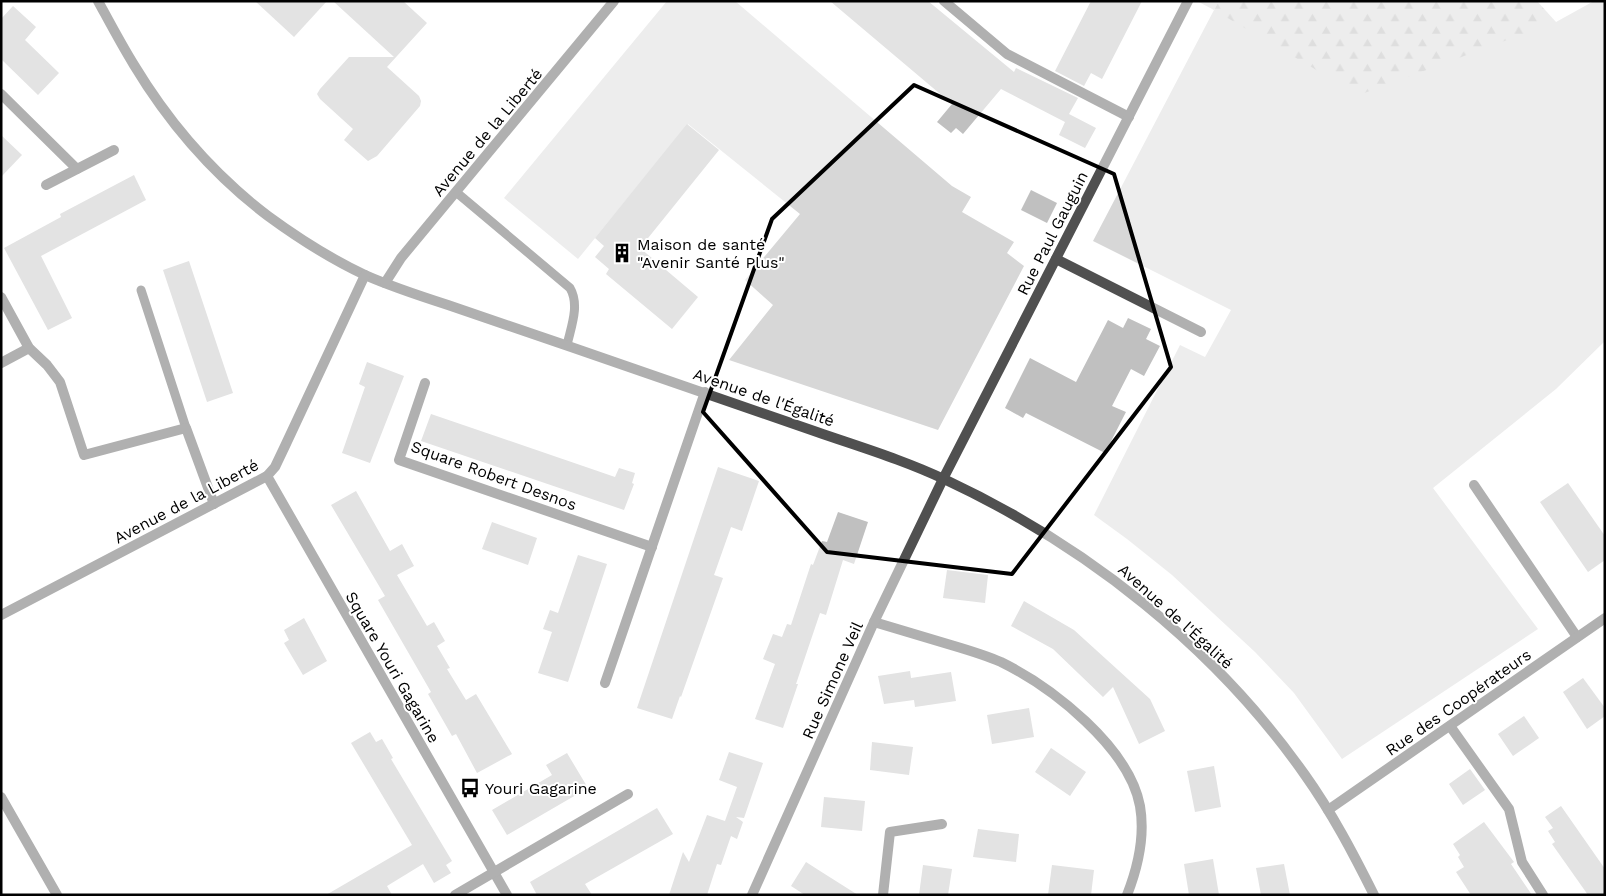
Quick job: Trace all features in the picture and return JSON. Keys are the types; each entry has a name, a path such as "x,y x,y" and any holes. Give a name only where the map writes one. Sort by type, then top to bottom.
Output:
{"street":[{"name":"Avenue de l'Égalité","path":"98,1 132,63 158,102 192,145 209,164 266,215 311,245 365,275 385,283 705,392 907,464 943,479 1045,533 1104,572 1183,638 1247,702 1286,749 1328,810 1374,895"},
{"name":"Avenue de la Liberté","path":"385,283 402,258 614,1"},
{"path":"944,1 1008,54 1129,117"},
{"name":"Rue Paul Gauguin","path":"943,479 1188,1"},
{"path":"1,94 77,169"},
{"path":"46,185 114,150"},
{"path":"1056,259 1201,332"},
{"name":"Avenue de la Liberté","path":"1,615 267,476 275,467 286,446 365,275"},
{"path":"1,297 29,348 47,365 60,382 84,455 186,428 214,504"},
{"path":"1,363 29,348"},
{"name":"Square Robert Desnos","path":"425,383 399,460 652,547"},
{"path":"605,683 705,392"},
{"name":"Square Youri Gagarine","path":"267,476 507,895"},
{"name":"Rue Simone Veil","path":"752,895 874,622 943,479"},
{"path":"1474,485 1577,637"},
{"name":"Rue des Coopérateurs","path":"1328,810 1605,618"},
{"path":"874,622 1001,662 1054,695 1077,714 1102,740 1126,771 1132,782 1141,815 1140,842 1136,868 1127,895"},
{"path":"1450,726 1509,809 1522,862 1543,895"},
{"path":"455,895 628,794"},
{"path":"1,797 57,895"},
{"path":"883,895 890,832 942,824"}],"lane":[{"path":"456,192 570,288 574,296 575,305 567,345"},
{"path":"141,290 186,428"}],"highlighted area":[{"path":"914,85 1114,174 1171,367 1012,574 827,552 703,412 772,219"}],"green space":[{"path":"667,1 735,1 952,186 971,197 962,212 1014,242 1007,253 1024,266 938,430 729,360 773,305 745,280 800,214 688,124 578,259 504,198"},
{"path":"1197,1 1219,1 1214,10"},
{"path":"1219,1 1537,1 1556,22 1359,95 1214,10"},
{"path":"1594,1 1605,1 1605,341 1556,389 1433,488 1538,629 1342,759 1294,693 1255,652 1172,575 1094,515 1180,345 1205,357 1231,310 1093,241 1214,10 1556,22"}],"building":[{"path":"255,1 327,1 294,37"},
{"path":"333,1 403,1 427,23 387,67 419,96 420,106 377,156 368,161 344,140 353,129 317,94 349,57 394,57"},
{"path":"830,1 928,1 1014,72 1016,68 1078,98 1069,114 1096,128 1085,148 1059,135 1065,122 1001,89 963,134 956,128 951,133 937,122 952,104"},
{"path":"1091,1 1142,1 1102,79 1091,73 1084,86 1055,71"},
{"path":"13,6 36,27 25,40 59,73 38,95 1,59 1,19"},
{"name":"Maison de santé \"Avenir Santé Plus\"","path":"687,124 719,150 640,248 698,297 672,329 606,274 609,269 595,257 604,246 595,238"},
{"path":"1,135 22,155 1,177"},
{"path":"134,175 146,200 41,256 72,318 48,330 4,248 61,217 60,214"},
{"path":"1031,190 1057,203 1047,223 1021,210"},
{"path":"189,261 233,393 207,402 163,270"},
{"path":"1128,318 1151,329 1146,339 1160,346 1144,376 1131,369 1112,406 1126,412 1105,453 1026,413 1023,418 1005,408 1030,358 1076,382 1108,320 1123,328"},
{"path":"367,362 404,376 370,463 342,453 365,387 359,384"},
{"path":"431,414 615,477 619,468 635,473 632,483 634,484 624,510 421,441"},
{"path":"718,467 759,481 742,531 731,527 714,575 723,578 672,719 637,708"},
{"path":"1568,483 1605,536 1605,560 1588,572 1540,502"},
{"path":"356,491 390,551 402,544 414,566 397,575 427,626 434,622 445,641 437,646 450,668 447,669 466,700 476,694 512,754 477,773 456,734 452,736 428,694 431,692 378,600 385,596 331,505"},
{"path":"838,512 868,522 854,564 843,560 826,615 820,613 783,728 755,719 775,664 763,659 773,634 782,637 787,624 791,625 811,564 813,565 822,541 827,542"},
{"path":"492,522 537,538 528,565 482,549"},
{"path":"578,555 607,564 568,682 538,673 552,632 543,629 550,610 558,613"},
{"path":"947,570 988,575 985,603 943,598"},
{"path":"1024,601 1074,630 1150,699 1165,731 1139,744 1113,687 1103,697 1053,649 1011,626"},
{"path":"304,618 327,661 303,675 284,643 289,640 284,630"},
{"path":"910,671 911,678 951,672 956,701 915,707 914,700 884,704 878,676"},
{"path":"1583,678 1605,708 1605,716 1587,729 1563,692"},
{"path":"1029,708 1034,737 992,744 987,715"},
{"path":"1524,716 1539,738 1513,756 1498,734"},
{"path":"370,732 376,742 382,739 393,758 391,759 452,861 446,865 451,873 434,883 423,864 387,886 392,895 326,895 412,845 351,743"},
{"path":"872,742 913,747 909,775 870,770"},
{"path":"1051,748 1086,772 1070,796 1035,772"},
{"path":"729,752 763,763 744,818 736,817 743,822 737,839 731,836 721,865 717,864 707,895 669,895 683,852 689,862 707,815 725,821 737,787 719,780"},
{"path":"567,753 588,788 507,835 492,810 552,775 546,765"},
{"path":"1214,766 1221,807 1195,812 1187,771"},
{"path":"1470,769 1485,790 1463,805 1449,784"},
{"path":"824,797 865,801 862,831 821,827"},
{"path":"1561,806 1605,869 1605,895 1588,895 1552,844 1555,842 1548,831 1553,828 1545,817"},
{"path":"657,808 673,834 585,884 592,895 537,895 530,882"},
{"path":"1484,822 1514,862 1511,864 1532,895 1471,895 1456,872 1464,867 1458,857 1460,855 1453,844"},
{"path":"978,829 1019,834 1016,862 973,857"},
{"path":"1213,859 1219,895 1189,895 1184,864"},
{"path":"806,862 858,895 805,895 791,886"},
{"path":"1284,864 1290,895 1261,895 1256,868"},
{"path":"923,865 952,869 948,895 919,895"},
{"path":"1052,865 1094,870 1091,895 1048,895"}],"place":[{"name":"Maison de santé \"Avenir Santé Plus\"","path":"622,253"},
{"name":"Youri Gagarine","path":"470,788"}]}
